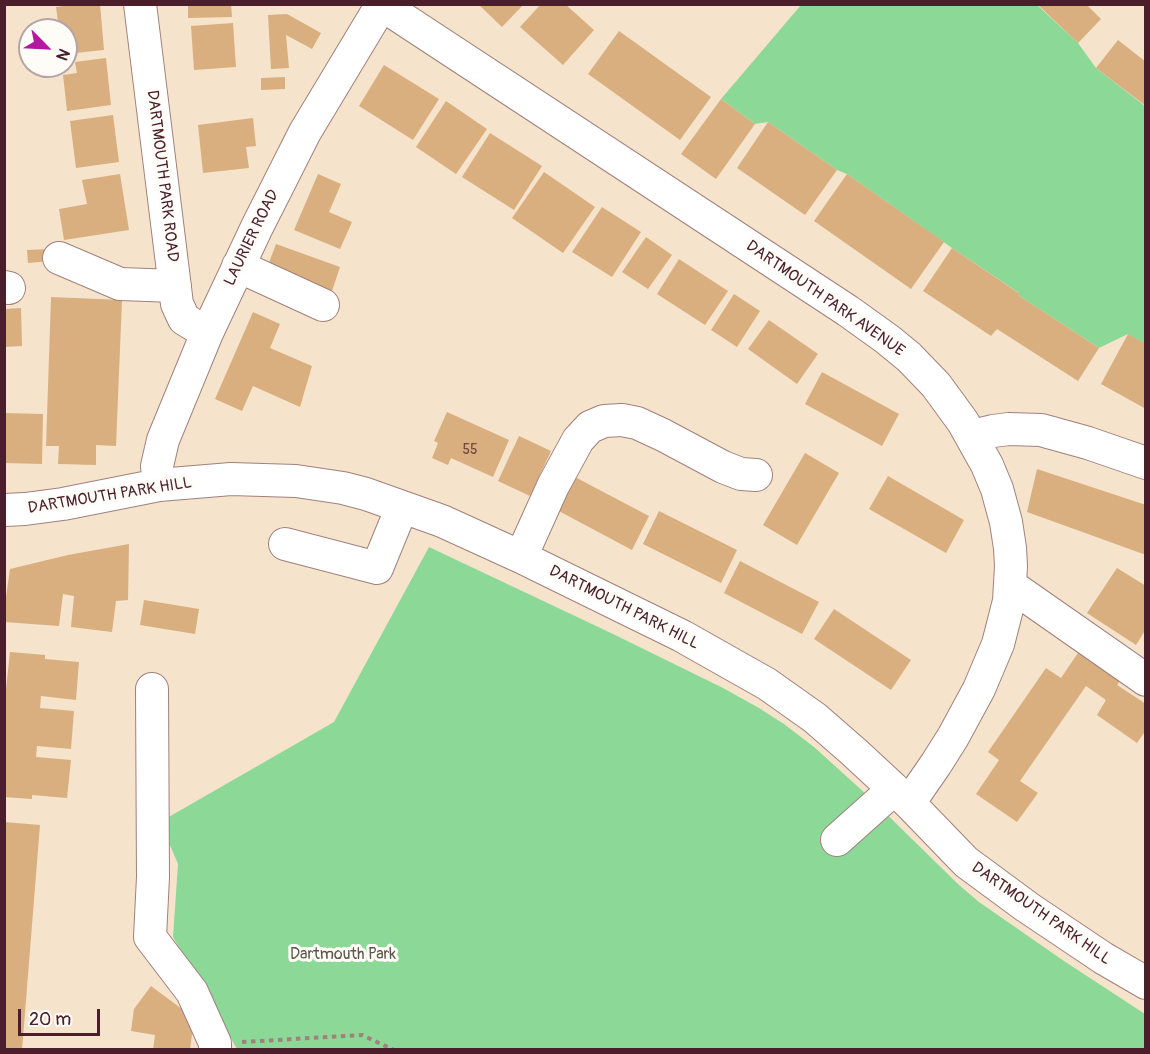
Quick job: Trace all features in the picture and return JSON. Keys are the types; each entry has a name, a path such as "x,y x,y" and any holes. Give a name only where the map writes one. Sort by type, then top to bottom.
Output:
{"street":[{"name":"DARTMOUTH PARK ROAD","path":"140,4 177,304 184,319 207,333"},
{"name":"LAURIER ROAD","path":"159,485 158,466 163,440 207,333 238,266 305,132 382,5"},
{"name":"DARTMOUTH PARK AVENUE","path":"382,5 887,339 909,357 936,385 972,436 997,489 1010,548 1009,601 998,644 986,675 936,764 901,796 837,840"},
{"path":"59,258 120,284 175,286"},
{"path":"238,266 323,305"},
{"path":"521,557 553,486 578,440 590,427 604,421 622,420 637,423 723,467 741,474 756,475"},
{"path":"972,436 1009,429 1041,430 1146,463"},
{"name":"DARTMOUTH PARK HILL","path":"4,510 63,504 159,485 231,479 296,481 343,488 442,521 682,636 766,684 815,718 874,770 966,862 986,878 1072,938 1146,984"},
{"path":"285,544 376,568 402,507"},
{"path":"1010,585 1146,680"},
{"path":"152,689 153,877 150,937 192,992 215,1047"}],"path":[{"path":"215,1047 362,1035 394,1050"}],"green space":[{"path":"801,5 1037,5 1078,43 1096,68 1145,106 1145,344 1128,334 1099,348 1018,295 1019,293 847,174 837,170 768,122 755,124 721,99"},
{"name":"Dartmouth Park","path":"429,547 723,688 784,724 814,747 866,794 979,902 1145,1014 1145,1049 237,1049 173,937 178,864 160,822 334,722"}],"building":[{"path":"100,4 104,50 78,53 78,18 57,18 56,7"},
{"path":"188,4 231,4 232,17 188,18"},
{"path":"478,4 524,4 502,27"},
{"path":"541,4 565,4 594,30 563,65 520,27"},
{"path":"1037,4 1086,4 1101,19 1078,43"},
{"path":"287,14 321,33 312,49 286,35 289,68 271,69 268,15"},
{"path":"233,23 236,67 194,70 191,26"},
{"path":"619,31 711,97 680,140 588,74"},
{"path":"1118,40 1146,62 1146,106 1096,68"},
{"path":"106,58 111,105 67,111 63,78 78,78 78,62"},
{"path":"384,65 439,99 413,140 359,106"},
{"path":"285,77 285,89 261,90 261,78"},
{"path":"721,99 755,124 716,179 681,154"},
{"path":"446,101 487,129 456,174 416,147"},
{"path":"113,115 119,162 76,168 70,121"},
{"path":"253,118 256,146 246,147 249,168 203,173 198,125"},
{"path":"768,122 837,170 805,215 737,168"},
{"path":"490,133 542,166 514,210 462,177"},
{"path":"544,172 595,207 563,253 512,218"},
{"path":"120,174 129,230 64,240 59,209 87,204 82,180"},
{"path":"318,174 341,184 329,212 352,222 340,249 294,230"},
{"path":"847,174 944,242 911,289 814,221"},
{"path":"602,207 641,232 612,277 572,252"},
{"path":"646,237 672,255 648,289 622,272"},
{"path":"276,244 340,267 332,291 267,268"},
{"path":"952,248 1099,348 1078,381 997,329 991,336 923,291"},
{"path":"50,249 51,261 28,263 27,250"},
{"path":"679,259 728,291 705,325 657,294"},
{"path":"734,294 760,311 737,347 711,330"},
{"path":"51,297 122,300 116,446 96,445 96,465 58,464 59,446 46,446"},
{"path":"21,308 22,346 4,347 4,309"},
{"path":"253,312 280,324 270,348 312,366 300,407 253,386 242,411 215,399"},
{"path":"769,320 818,354 797,384 748,349"},
{"path":"1128,334 1146,344 1146,409 1101,384"},
{"path":"822,372 899,414 882,446 805,404"},
{"path":"447,412 509,440 493,477 451,458 448,465 432,458 438,443 434,441"},
{"path":"4,413 43,414 42,464 4,463"},
{"path":"519,436 551,451 530,496 498,481"},
{"path":"805,453 839,473 797,545 763,525"},
{"path":"1037,469 1146,505 1146,555 1027,512"},
{"path":"573,476 649,516 632,550 555,509"},
{"path":"888,476 964,520 946,553 869,509"},
{"path":"659,511 737,550 721,583 643,544"},
{"path":"129,544 128,600 116,601 112,632 71,627 74,596 63,594 59,626 4,622 10,569"},
{"path":"740,561 819,602 802,634 724,593"},
{"path":"1117,568 1146,586 1146,629 1136,645 1087,613"},
{"path":"144,600 199,609 195,634 140,625"},
{"path":"834,609 911,660 891,690 814,639"},
{"path":"1086,641 1128,670 1117,685 1146,704 1146,730 1137,743 1097,715 1106,700 1086,686 1020,781 1038,793 1017,822 976,794 999,760 988,752 1046,668 1061,678"},
{"path":"10,652 45,655 45,659 79,662 76,700 41,696 40,708 74,711 71,749 37,746 36,757 71,760 67,798 32,795 32,799 4,797 4,707"},
{"path":"4,822 40,825 22,1050 4,1050"},
{"path":"151,986 194,1018 190,1050 153,1050 155,1035 131,1031 134,1009"}]}
